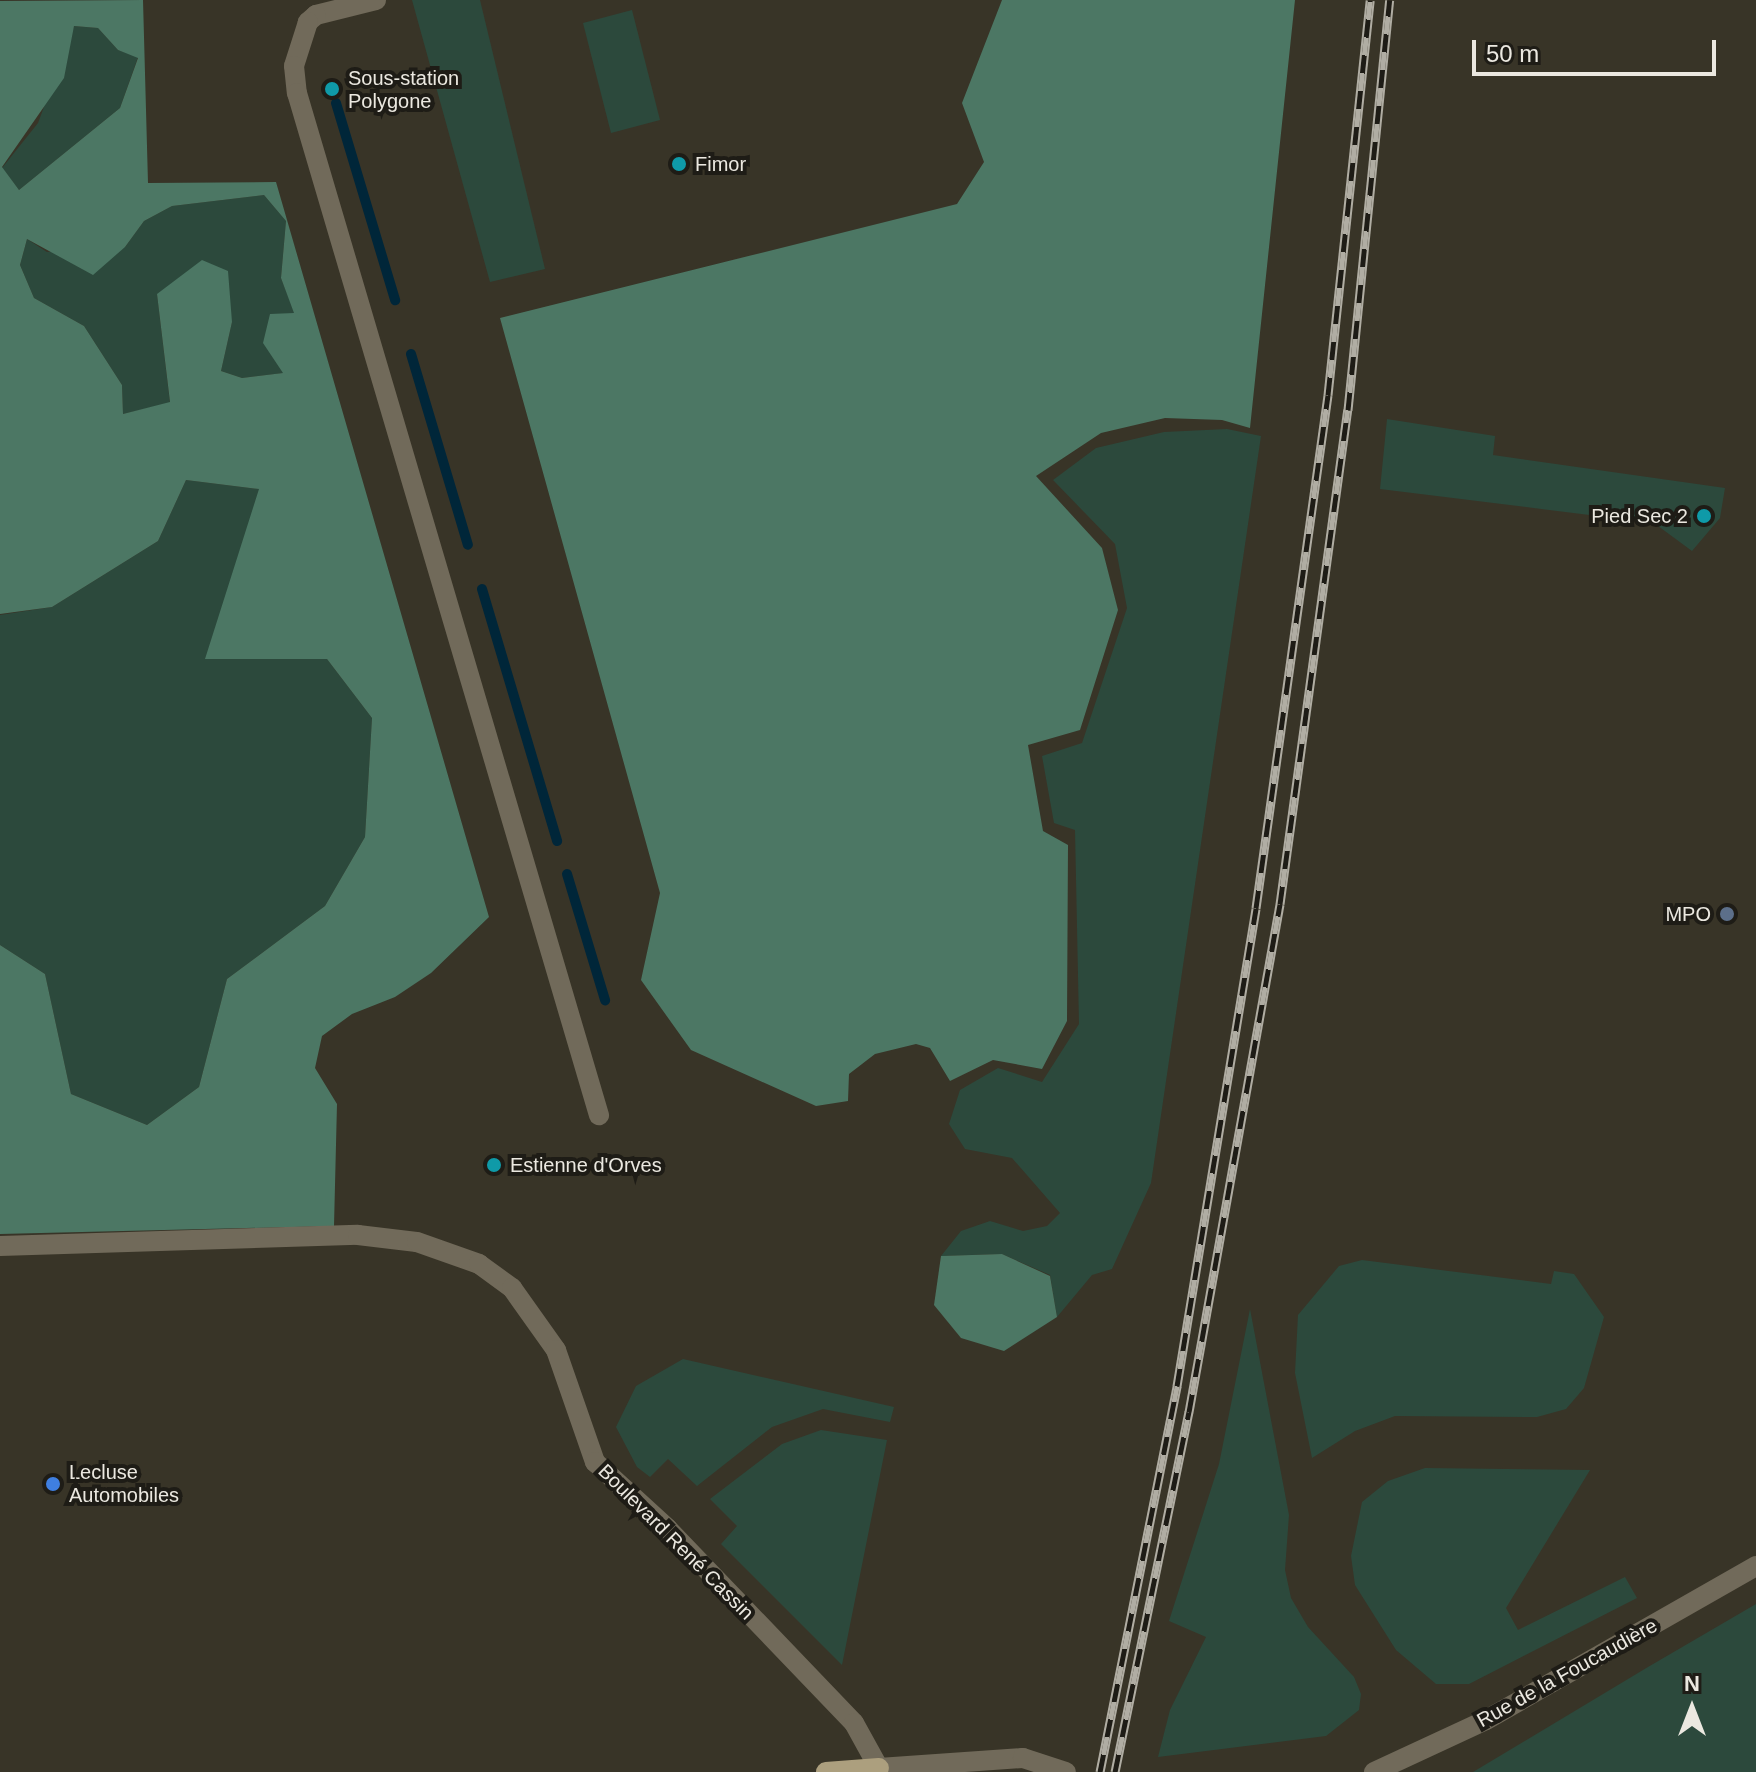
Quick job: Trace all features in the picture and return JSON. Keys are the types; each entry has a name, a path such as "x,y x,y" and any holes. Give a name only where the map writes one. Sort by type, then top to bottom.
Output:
{"main road":[{"path":"826,1772 880,1770"}],"street":[{"path":"376,0 316,15 308,22 294,66 297,93 599,1115"},
{"name":"Boulevard René Cassin","path":"0,1246 358,1235 417,1242 479,1264 512,1288 556,1350 595,1462 667,1528 854,1723 880,1770"},
{"name":"Rue de la Foucaudière","path":"1374,1772 1486,1720 1756,1566"},
{"path":"880,1770 938,1769 1023,1758 1056,1768"},
{"path":"1020,1772 1056,1768"}],"green space":[{"path":"143,0 148,183 276,182 489,917 431,973 395,997 352,1014 322,1036 315,1068 337,1104 334,1226 0,1234 0,945 45,974 71,1094 147,1125 199,1087 227,979 325,906 365,837 372,718 327,659 205,659 259,489 186,480 158,541 52,607 0,614 0,1","holes":["74,26 98,28 118,50 138,58 120,108 19,190 2,167 64,78","264,195 286,221 281,278 294,313 270,314 263,343 283,373 242,378 221,371 232,322 228,271 202,260 157,294 170,402 123,414 122,385 84,326 34,298 20,265 27,239 93,275 125,247 144,221 172,206"]},
{"path":"412,0 480,0 545,269 490,282"},
{"path":"1002,0 1295,0 1250,428 1222,420 1165,418 1101,433 1036,476 1102,548 1118,610 1080,730 1028,745 1043,831 1068,845 1067,1021 1042,1069 993,1060 950,1081 930,1048 916,1044 875,1054 849,1074 848,1101 816,1106 691,1050 641,980 660,893 500,318 957,204 984,162 962,103"},
{"path":"632,10 660,120 611,133 583,23"},
{"path":"74,26 98,28 118,50 138,57 120,108 19,190 2,168 38,123"},
{"path":"264,195 286,221 281,278 295,313 284,373 242,378 221,371 232,322 157,294 170,403 123,414 122,385 84,326 34,298 20,265 27,239 47,252 125,247 144,221 172,206"},
{"path":"1387,419 1495,436 1493,455 1725,488 1720,518 1692,551 1654,523 1380,489"},
{"path":"1227,429 1261,436 1151,1183 1112,1269 1092,1275 1057,1317 1050,1275 1002,1254 941,1256 961,1231 990,1221 1023,1231 1047,1226 1060,1213 1012,1158 965,1149 949,1124 960,1090 998,1068 1042,1082 1079,1024 1075,830 1054,823 1042,756 1082,743 1127,608 1115,544 1053,480 1096,448 1164,432"},
{"path":"186,480 259,489 327,659 372,718 365,837 325,906 227,979 199,1087 147,1125 71,1094 45,974 0,945 0,615 52,607 158,541"},
{"path":"1002,1254 1050,1276 1057,1317 1004,1351 961,1338 934,1305 941,1256"},
{"path":"1362,1260 1551,1284 1554,1271 1574,1274 1604,1317 1584,1388 1566,1409 1537,1417 1395,1416 1355,1431 1312,1458 1295,1373 1298,1315 1339,1266"},
{"path":"1250,1309 1289,1515 1285,1570 1291,1598 1308,1627 1354,1677 1361,1694 1359,1710 1326,1736 1158,1757 1170,1710 1206,1637 1169,1621 1219,1464"},
{"path":"683,1359 894,1407 890,1422 823,1409 772,1427 697,1486 668,1459 650,1477 637,1467 616,1427 636,1386"},
{"path":"821,1430 887,1440 842,1665 721,1544 737,1526 710,1499 782,1444"},
{"path":"1425,1468 1590,1470 1506,1608 1518,1630 1625,1577 1637,1598 1469,1684 1436,1684 1396,1650 1355,1585 1351,1556 1362,1502 1388,1481"},
{"path":"1756,1604 1756,1772 1473,1772 1648,1667"}],"waterway":[{"path":"336,103 395,300"},
{"path":"411,354 468,545"},
{"path":"482,589 557,841"},
{"path":"567,874 605,1000"}],"railway":[{"path":"1100,1772 1177,1386 1256,908 1328,395 1370,0"},
{"path":"1115,1772 1189,1412 1280,904 1348,410 1390,0"}],"place":[{"name":"Sous-station Polygone","path":"332,89"},
{"name":"Fimor","path":"679,164"},
{"name":"Pied Sec 2","path":"1704,516"},
{"name":"MPO","path":"1727,914"},
{"name":"Estienne d'Orves","path":"494,1165"},
{"name":"Lecluse Automobiles","path":"53,1484"}]}
